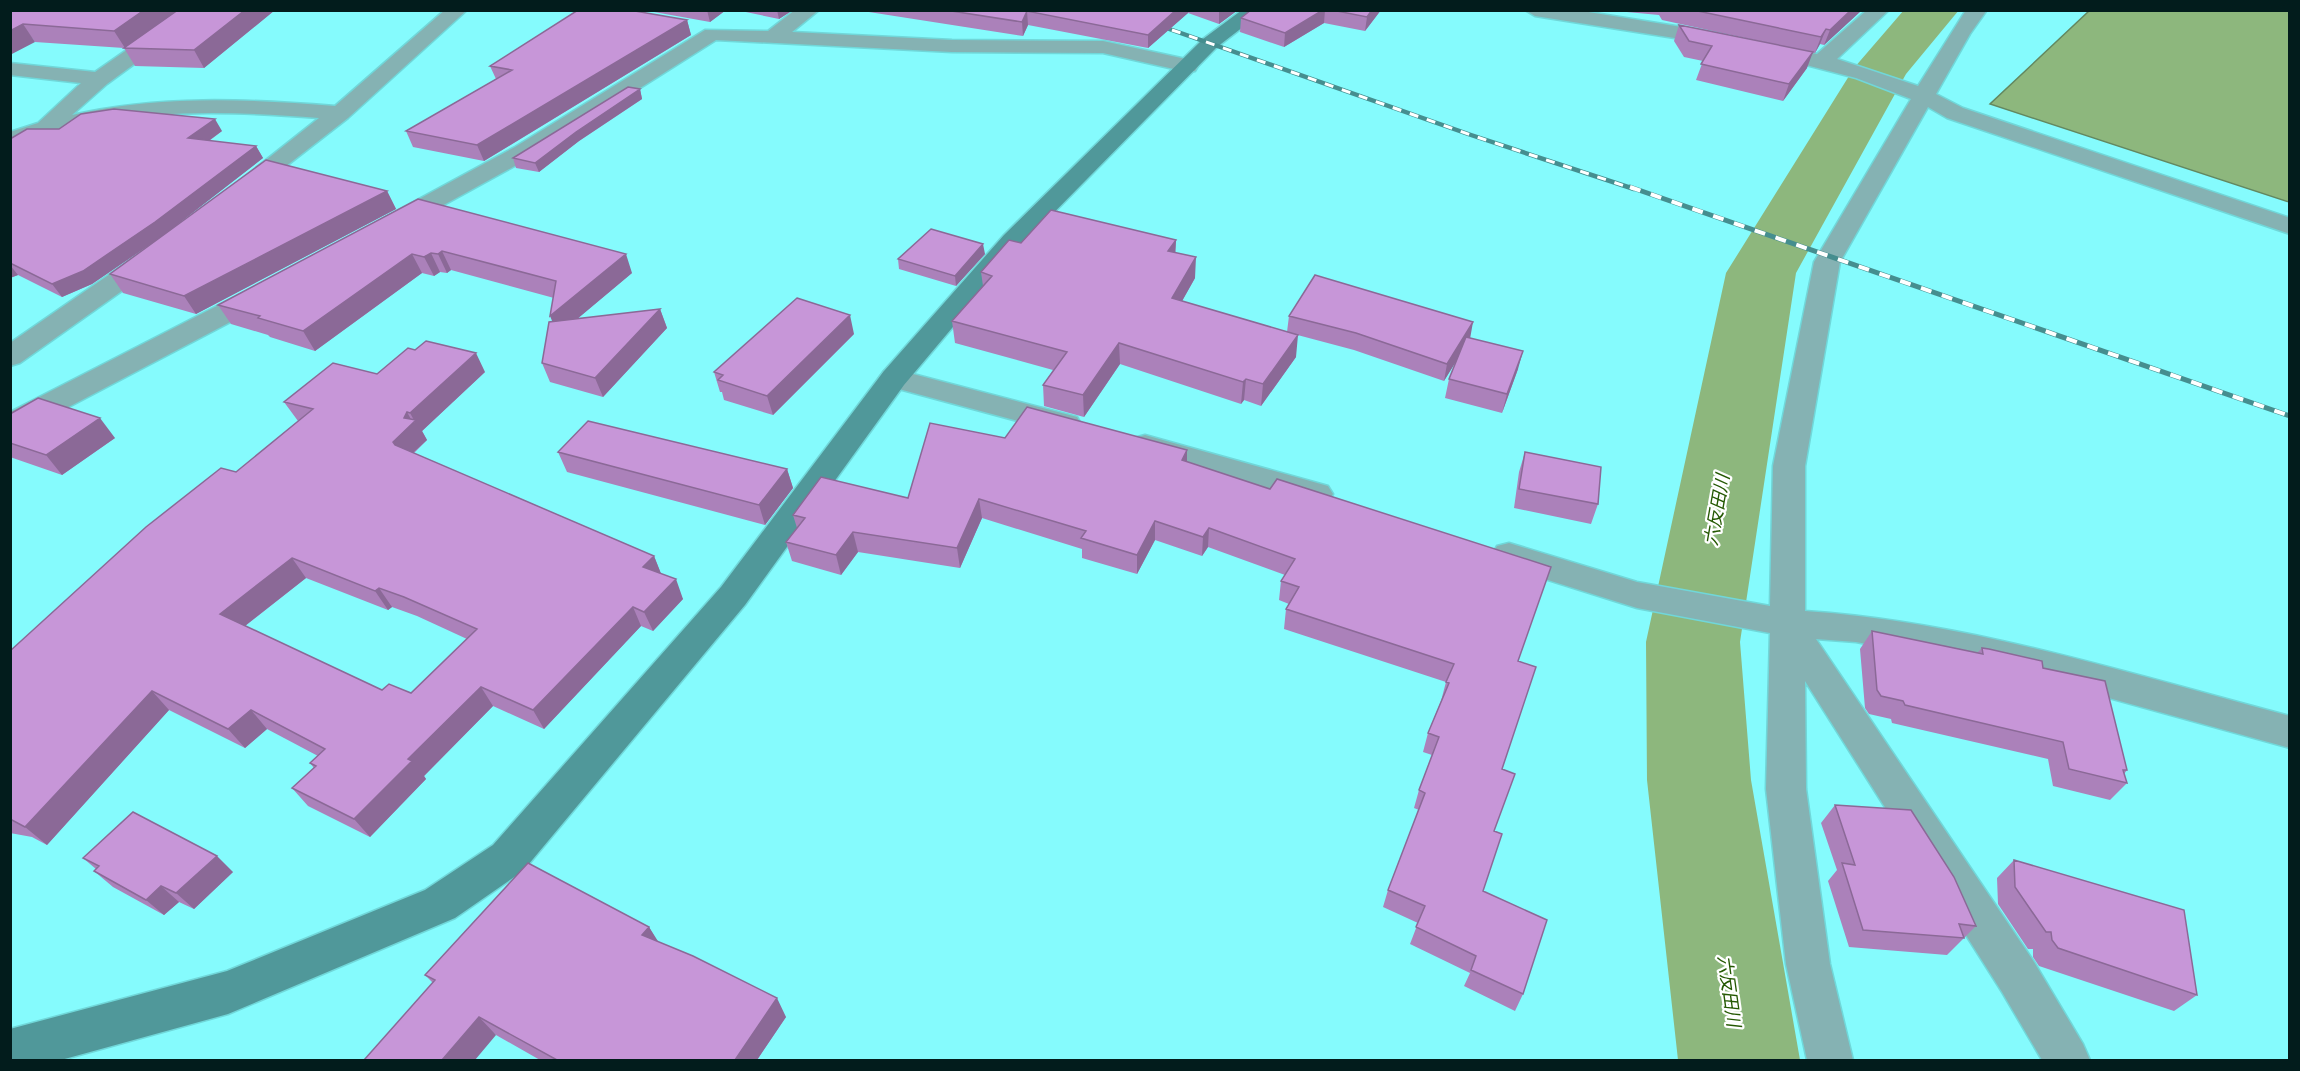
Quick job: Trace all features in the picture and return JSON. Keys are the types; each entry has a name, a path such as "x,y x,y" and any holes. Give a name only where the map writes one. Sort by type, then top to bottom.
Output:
{"street":[{"path":"45,128 99,79 198,10"},
{"path":"220,206 340,113 458,10"},
{"path":"772,37 809,10"},
{"path":"10,1052 228,992 440,904 508,858 733,596 894,378 1013,240 1210,43 1256,10"},
{"path":"1534,10 1739,43 1827,64 1917,93 1955,113 2289,227"},
{"path":"1827,64 1879,10"},
{"path":"1830,1060 1808,964 1786,789 1789,466 1827,262 1917,93 1977,10"},
{"path":"685,26 707,29 712,34"},
{"path":"369,237 523,152 712,34 952,46 1103,47 1187,66"},
{"path":"10,69 99,79"},
{"path":"10,139 98,115 182,104 262,106 340,113"},
{"path":"10,357 174,242"},
{"path":"10,425 286,281"},
{"path":"894,378 1273,480 1341,502"},
{"path":"1478,545 1637,595 1787,623 1856,628 2015,657 2289,732"},
{"path":"1787,623 2018,977 2067,1060"}],"shaded area":[{"path":"2089,11 2289,11 2289,202 1990,104"}],"building":[{"path":"10,10 144,10 114,31 23,24 10,31"},
{"path":"178,10 245,10 194,50 124,48"},
{"path":"578,10 629,10 687,20 477,145 406,131 512,70 490,66"},
{"path":"945,10 1176,10 1148,35 1027,11 1022,22"},
{"path":"1251,10 1323,10 1285,33 1241,18"},
{"path":"1332,10 1372,10 1367,17"},
{"path":"1693,10 1851,10 1830,30 1826,29 1821,37"},
{"path":"1679,25 1813,52 1789,84 1701,64 1712,46 1689,41"},
{"path":"628,87 640,89 535,163 513,158"},
{"path":"114,109 215,119 188,138 256,146 155,222 83,271 52,284 10,263 10,139 27,129 59,129 81,114"},
{"path":"266,160 387,191 184,296 110,274"},
{"path":"418,199 626,254 550,316 556,281 442,251 424,257 412,254 303,331 218,305"},
{"path":"1051,210 1176,240 1168,251 1196,257 1172,298 1298,335 1263,384 1246,379 1243,382 1119,343 1083,395 1043,385 1067,352 952,321 992,276 981,272 1009,240 1021,243"},
{"path":"931,229 983,244 955,276 898,259"},
{"path":"1315,275 1473,322 1447,364 1356,333 1289,316"},
{"path":"797,298 850,315 767,396 718,380 723,375 714,372"},
{"path":"660,309 595,378 542,363 549,322"},
{"path":"1466,337 1523,351 1507,394 1449,379"},
{"path":"426,341 476,353 410,413 407,412 404,418 416,420 393,442 395,445 654,556 643,567 676,579 644,612 633,607 533,710 481,687 408,759 412,761 354,819 292,788 316,766 310,763 325,749 251,710 228,729 152,691 25,827 10,819 10,651 146,527 221,468 236,472 313,409 284,402 333,363 377,374 408,348 415,350","holes":["292,558 375,591 379,588 404,597 477,629 411,693 389,684 382,690 220,614"]},
{"path":"38,398 100,418 46,455 10,443 10,414"},
{"path":"1027,407 1187,450 1182,460 1270,489 1277,479 1551,567 1518,661 1536,667 1502,769 1515,774 1494,831 1502,834 1483,891 1547,920 1523,994 1471,970 1476,956 1416,927 1425,906 1388,890 1425,793 1419,790 1439,737 1428,733 1449,683 1446,682 1454,664 1286,609 1299,587 1281,581 1295,559 1209,528 1203,537 1155,521 1137,555 1081,538 1086,531 979,499 957,548 853,532 836,555 786,542 805,518 793,515 821,477 908,498 930,423 1005,438"},
{"path":"588,421 787,469 759,505 558,452"},
{"path":"1525,452 1601,467 1598,504 1519,489"},
{"path":"1872,631 1983,654 1982,648 1989,649 2042,661 2043,668 2105,681 2127,770 2123,770 2127,783 2069,769 2063,742 1905,705 1903,701 1881,696 1877,690"},
{"path":"1835,805 1911,810 1954,877 1976,926 1959,924 1964,938 1863,930 1842,863 1855,865"},
{"path":"133,812 217,856 176,893 161,886 146,900 94,871 99,866 83,858"},
{"path":"2014,860 2184,910 2197,995 2058,948 2052,940 2051,932 2046,932 2015,887"},
{"path":"528,863 649,927 642,935 693,956 777,998 735,1060 557,1060 479,1017 442,1060 364,1060 435,980 425,975"}],"waterway":[{"name":"六反田川","path":"1739,1060 1699,780 1693,642 1761,273 1882,68 1933,10"}],"railway":[{"path":"1155,24 1471,135 1634,189"},
{"path":"1630,187 2290,416"}]}
